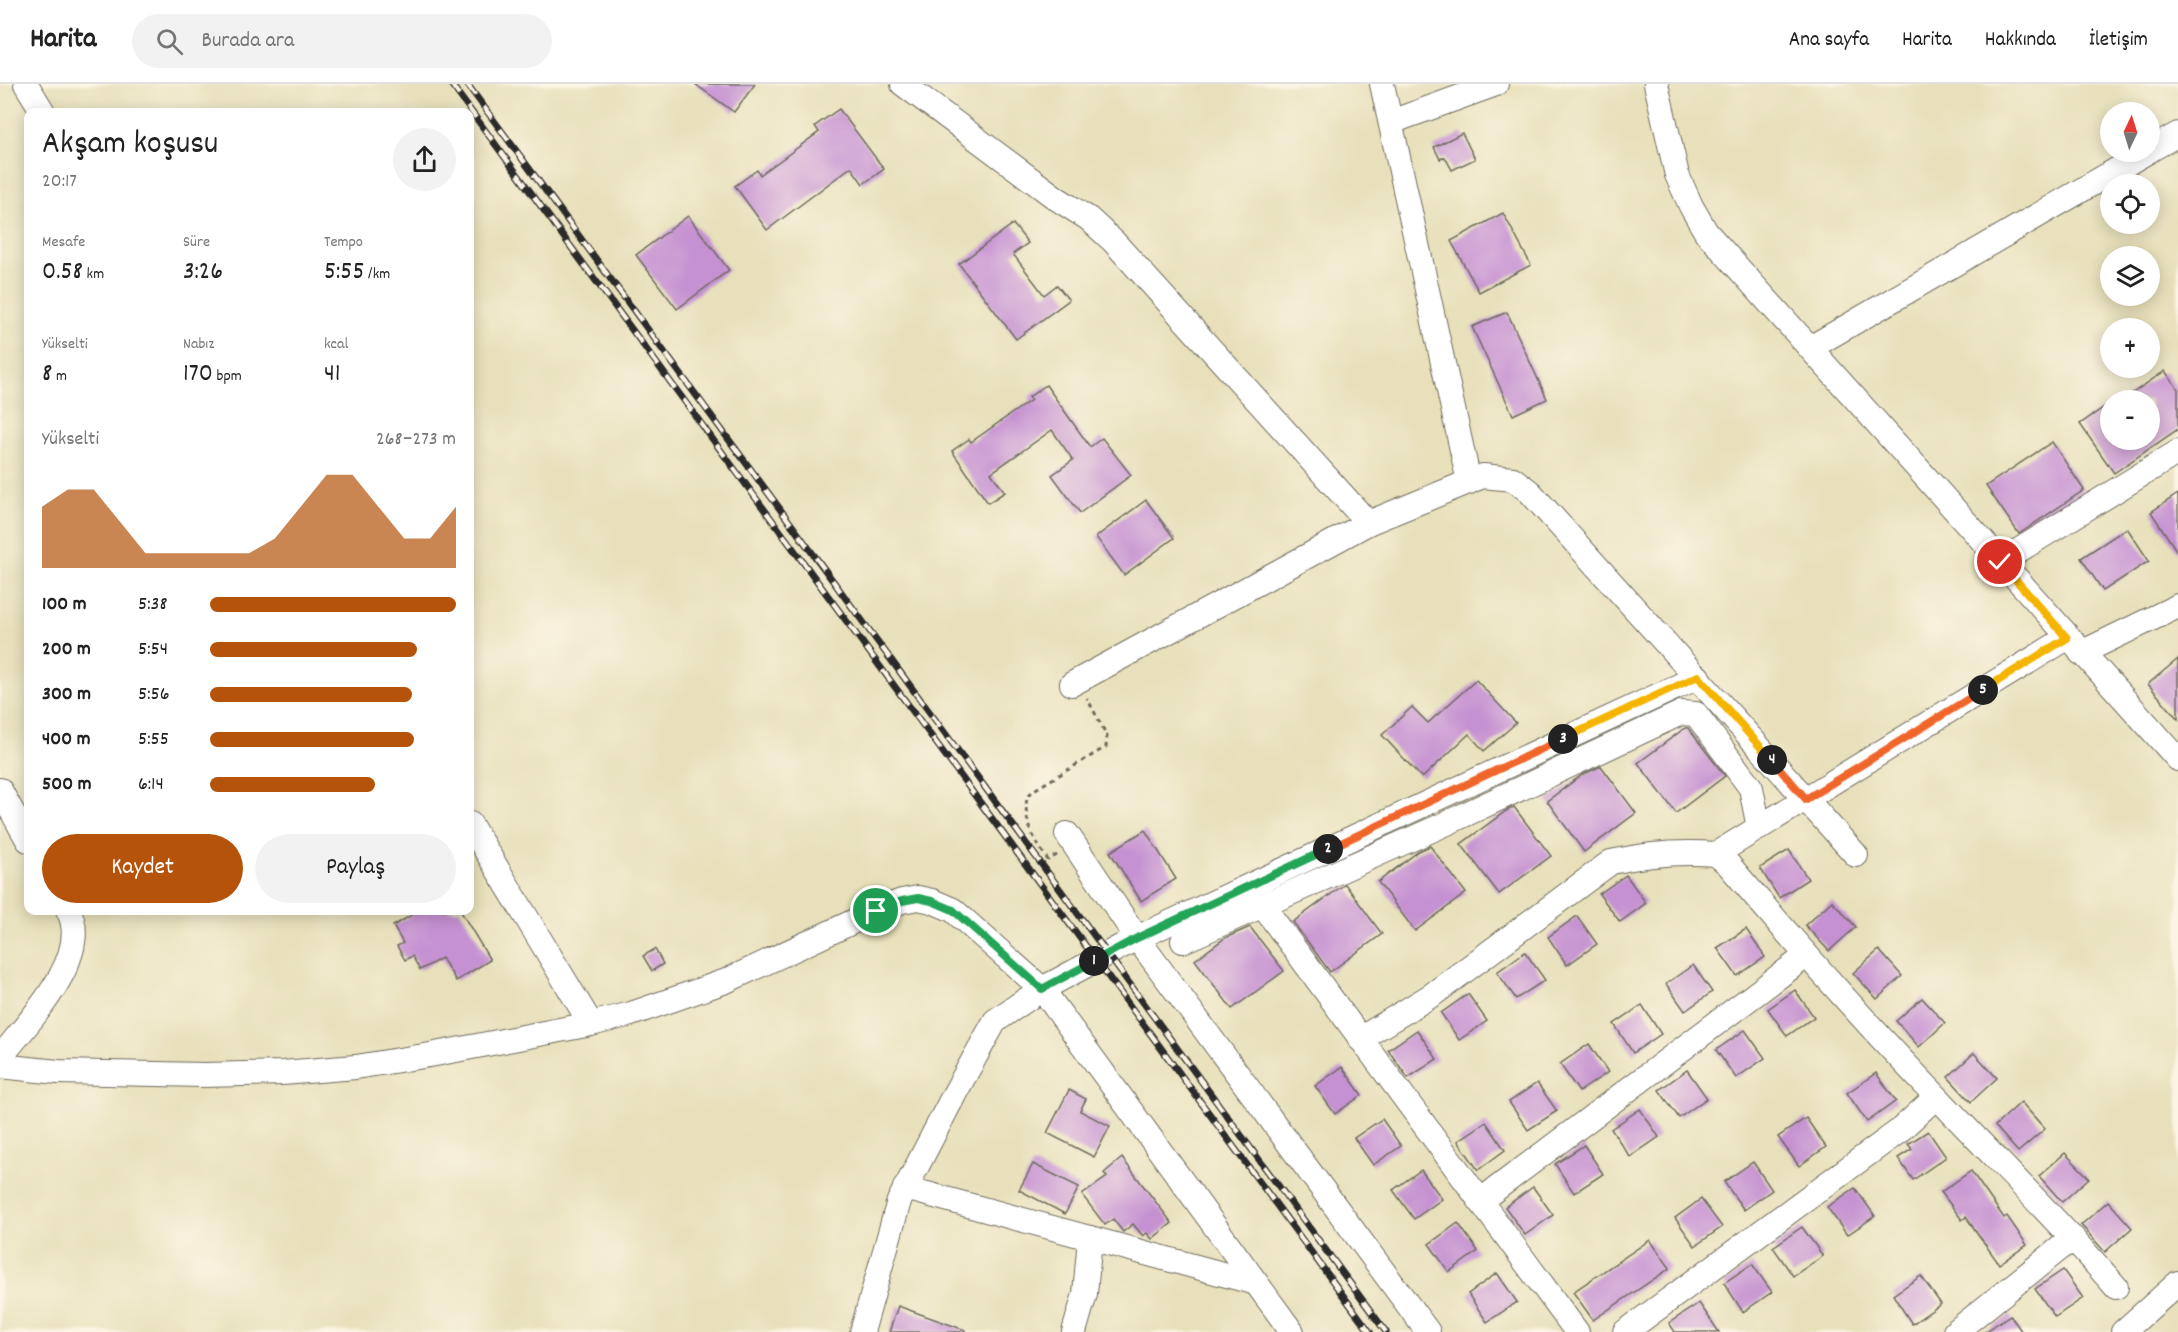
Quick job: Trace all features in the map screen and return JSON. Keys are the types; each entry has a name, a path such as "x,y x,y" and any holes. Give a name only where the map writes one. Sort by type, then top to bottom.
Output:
{"street":[{"path":"26,84 41,108"},
{"path":"903,84 1056,198 1089,219 1114,242 1368,523"},
{"path":"1382,84 1469,482"},
{"path":"1390,122 1497,84"},
{"path":"1656,84 1677,175 1706,232 2178,759"},
{"path":"2160,145 2178,134"},
{"path":"1812,351 2130,162"},
{"path":"2000,562 2178,452"},
{"path":"1078,689 1368,523 1483,476 1513,478 1530,492 1698,676 1856,855"},
{"path":"1360,1039 1432,995 1611,862 1638,856 1689,852 1716,854 1806,799 2074,645 2178,606"},
{"path":"862,1332 899,1201 995,1021 1042,989 1137,938 1698,676"},
{"path":"1183,941 1456,819 1681,713 1696,714 1752,788 1759,828"},
{"path":"0,790 24,833"},
{"path":"474,831 591,1024"},
{"path":"1070,839 1137,938 1428,1332"},
{"path":"1716,854 1728,864 1806,956 1936,1097 2073,1238 2116,1287"},
{"path":"0,1066 58,1072 205,1075 282,1073 356,1066 430,1055 591,1024 665,1003 726,981 876,911 902,901 918,898 953,910 1042,989 1292,1332"},
{"path":"1263,906 1577,1332"},
{"path":"0,1058 57,984 74,941 73,920 70,915"},
{"path":"1480,1201 1806,956"},
{"path":"1625,1332 1899,1131 1936,1097"},
{"path":"905,1188 1256,1283"},
{"path":"1074,1332 1085,1294 1090,1238"},
{"path":"1955,1332 2073,1238"},
{"path":"2123,1332 2178,1283"}],"path":[{"path":"1070,839 1048,860 1034,840 1026,814 1027,797 1034,790 1106,747 1108,742 1104,732 1078,689"}],"building":[{"path":"695,84 755,84 734,112"},
{"path":"839,109 884,169 863,184 851,167 767,230 735,186 757,170 760,175 819,132 815,126"},
{"path":"1462,133 1475,159 1452,170 1445,157 1440,159 1434,147"},
{"path":"1503,213 1531,265 1479,292 1451,241"},
{"path":"688,216 729,270 677,309 636,255"},
{"path":"1013,224 1028,243 1013,254 1044,295 1057,285 1069,300 1016,339 959,264"},
{"path":"1507,312 1547,399 1513,415 1472,327"},
{"path":"2165,371 2178,389 2178,429 2160,441 2160,390 2137,390 2155,378 2160,378 2160,374"},
{"path":"1046,385 1090,447 1102,438 1131,475 1080,513 1052,475 1073,460 1052,430 991,473 1005,492 988,503 952,451 969,439 971,442 1031,400 1029,397"},
{"path":"2100,410 2100,450 2147,450 2114,473 2080,424"},
{"path":"2052,442 2084,490 2019,534 1986,486"},
{"path":"2178,494 2178,553 2151,512"},
{"path":"1146,500 1174,538 1124,575 1096,537"},
{"path":"2127,528 2149,561 2103,591 2081,558"},
{"path":"2178,659 2178,719 2148,684"},
{"path":"1476,680 1516,723 1484,751 1469,734 1422,778 1382,735 1412,707 1428,723"},
{"path":"1688,728 1725,776 1676,813 1638,763"},
{"path":"1601,766 1636,813 1584,852 1547,801 1582,775"},
{"path":"1514,807 1551,856 1499,894 1461,844"},
{"path":"1145,830 1176,879 1141,901 1110,852"},
{"path":"1430,846 1466,893 1415,931 1378,882 1419,851"},
{"path":"1789,850 1808,879 1779,898 1760,868"},
{"path":"1626,875 1646,903 1620,922 1599,894"},
{"path":"1345,884 1382,934 1330,972 1293,922"},
{"path":"1832,901 1856,927 1829,951 1805,925"},
{"path":"412,915 463,915 490,960 456,981 442,958 420,970 412,956 405,960 397,946 403,943 393,926"},
{"path":"1577,916 1597,944 1567,965 1548,937"},
{"path":"1250,927 1284,971 1232,1009 1195,960 1225,938"},
{"path":"1746,929 1765,957 1737,976 1717,948"},
{"path":"655,949 663,964 652,971 643,956"},
{"path":"1879,950 1902,976 1877,999 1853,973"},
{"path":"1525,952 1545,980 1516,999 1497,972"},
{"path":"1693,965 1712,992 1685,1011 1666,984"},
{"path":"1795,990 1814,1017 1787,1036 1768,1009"},
{"path":"1468,994 1487,1021 1459,1040 1441,1013"},
{"path":"1922,998 1945,1023 1919,1047 1896,1021"},
{"path":"1642,1005 1661,1034 1633,1053 1614,1024"},
{"path":"1417,1030 1437,1059 1408,1078 1388,1050"},
{"path":"1745,1030 1765,1058 1736,1078 1716,1050"},
{"path":"1589,1044 1608,1072 1579,1092 1560,1064"},
{"path":"1974,1053 1997,1078 1971,1102 1948,1077"},
{"path":"1342,1067 1362,1095 1335,1114 1315,1086"},
{"path":"1687,1070 1707,1098 1679,1118 1659,1090"},
{"path":"1876,1073 1896,1101 1867,1122 1847,1093"},
{"path":"1537,1083 1557,1111 1528,1130 1509,1102"},
{"path":"1069,1090 1086,1099 1080,1111 1110,1126 1094,1157 1047,1133"},
{"path":"2021,1102 2045,1129 2018,1152 1995,1126"},
{"path":"1640,1109 1659,1137 1630,1157 1611,1129"},
{"path":"1806,1118 1826,1147 1799,1166 1778,1137"},
{"path":"1382,1119 1401,1146 1373,1165 1354,1138"},
{"path":"1486,1122 1505,1150 1478,1170 1458,1141"},
{"path":"1928,1131 1946,1157 1913,1180 1898,1158 1912,1149 1908,1144"},
{"path":"1584,1145 1603,1174 1574,1193 1555,1164"},
{"path":"2065,1153 2089,1178 2062,1202 2039,1176"},
{"path":"1122,1158 1172,1223 1152,1239 1147,1233 1143,1236 1133,1224 1123,1232 1113,1219 1105,1225 1082,1195 1107,1177 1104,1173"},
{"path":"1753,1162 1772,1190 1744,1210 1724,1182"},
{"path":"1033,1164 1079,1187 1065,1214 1019,1190"},
{"path":"1421,1170 1442,1199 1414,1219 1393,1190"},
{"path":"1971,1171 2004,1218 2007,1216 2027,1245 1999,1264 1966,1217 1962,1220 1941,1192"},
{"path":"1533,1187 1553,1215 1525,1235 1505,1207"},
{"path":"1855,1188 1875,1216 1847,1235 1827,1207"},
{"path":"1701,1199 1722,1227 1695,1246 1675,1218"},
{"path":"2108,1201 2132,1228 2105,1252 2081,1225"},
{"path":"1458,1223 1478,1251 1449,1272 1429,1244"},
{"path":"1802,1227 1823,1256 1793,1276 1773,1247"},
{"path":"1650,1240 1670,1268 1593,1320 1573,1292"},
{"path":"1752,1264 1772,1292 1743,1312 1724,1283"},
{"path":"2063,1270 2083,1298 2055,1317 2035,1289"},
{"path":"1497,1273 1517,1302 1487,1322 1468,1294"},
{"path":"1921,1276 1941,1304 1912,1324 1893,1295"},
{"path":"1699,1303 1719,1332 1675,1332 1669,1323"},
{"path":"898,1306 965,1330 965,1332 889,1332"},
{"path":"2010,1315 2022,1332 1985,1332"}],"railway":[{"path":"451,84 469,108"},
{"path":"467,84 1386,1332"},
{"path":"474,115 1370,1332"}],"route":[{"path":"876,911 902,901 918,898 953,910 1042,989 1137,938 1698,676 1806,799 2067,638 2000,562"}]}
